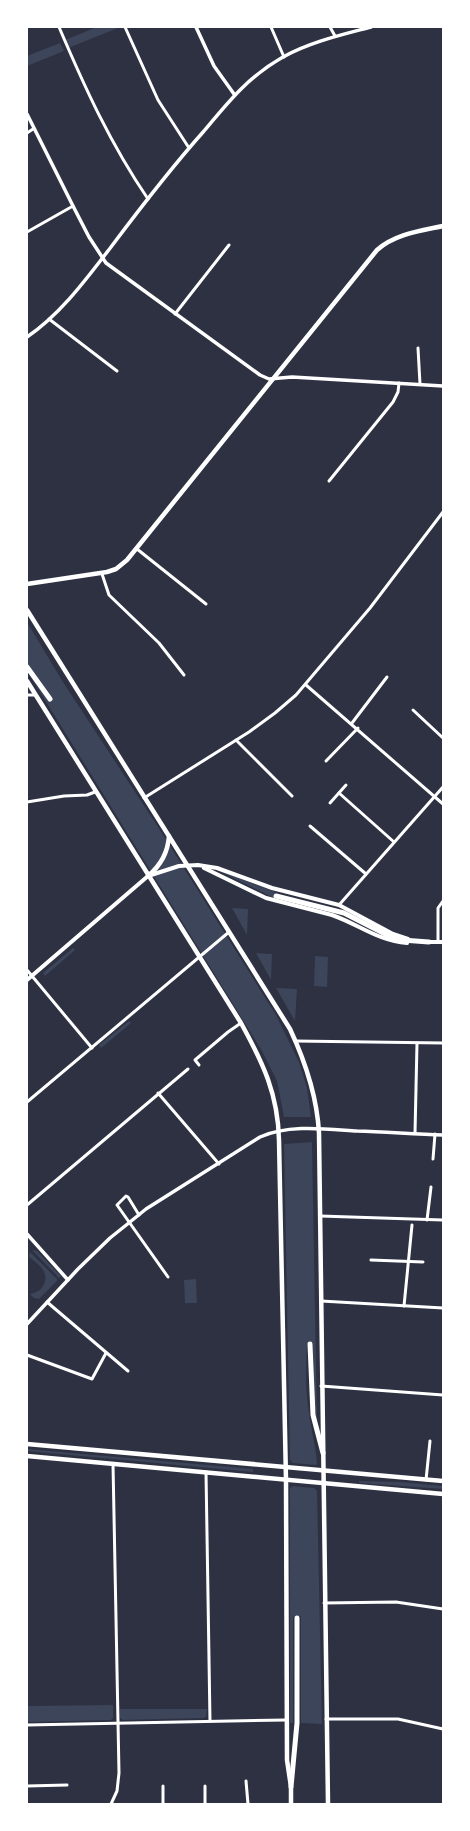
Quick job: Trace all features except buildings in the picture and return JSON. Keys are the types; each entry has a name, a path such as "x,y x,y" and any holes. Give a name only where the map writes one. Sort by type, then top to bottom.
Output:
{"highway":[{"path":"27,667 50,699"},
{"path":"276,896 344,913 393,938 429,942"},
{"path":"310,1344 312,1408 317,1436 323,1453"},
{"path":"291,1787 297,1723 297,1618"}],"main road":[{"path":"27,584 102,574 120,566 137,549 381,247 399,237 443,226"},
{"path":"27,610 290,1029 308,1074 319,1130 321,1386 324,1471 324,1603 328,1804"},
{"path":"27,681 240,1023 264,1065 274,1096 279,1131 286,1480 286,1720 287,1760 291,1787 291,1804"},
{"path":"27,980 148,876 162,860 167,847 168,836"},
{"path":"148,876 169,868 187,865 198,865 225,870 272,888 339,905 402,937 429,942"},
{"path":"198,865 266,898 332,915 380,937 400,942 443,942"},
{"path":"27,1444 443,1481"},
{"path":"27,1456 443,1494"}],"street":[{"path":"59,27 103,126 120,156 148,199"},
{"path":"125,27 158,100 189,148"},
{"path":"196,27 214,66 234,94"},
{"path":"271,27 284,57"},
{"path":"330,27 334,36"},
{"path":"27,337 49,318 81,285 148,199 234,94 253,78 284,57 307,46 334,36 371,27"},
{"path":"27,114 33,129 73,206 106,263 260,375 273,379 292,377 443,386"},
{"path":"27,133 33,129"},
{"path":"27,232 73,206"},
{"path":"175,314 230,245"},
{"path":"49,318 117,371"},
{"path":"418,348 420,384"},
{"path":"329,481 392,402 398,392 399,383"},
{"path":"144,798 236,740 275,713 306,685 370,608 443,512"},
{"path":"137,549 206,604"},
{"path":"102,574 109,595 160,643 184,675"},
{"path":"352,723 387,677"},
{"path":"306,685 358,728 443,804"},
{"path":"27,695 35,695"},
{"path":"413,710 443,738"},
{"path":"326,761 358,728"},
{"path":"236,740 292,796"},
{"path":"330,803 346,785"},
{"path":"339,905 443,787"},
{"path":"27,802 64,796 87,795 95,792"},
{"path":"339,793 394,842"},
{"path":"310,826 366,874"},
{"path":"438,942 438,908 443,901"},
{"path":"27,1102 229,932"},
{"path":"27,970 92,1048"},
{"path":"199,1065 195,1060 240,1023"},
{"path":"295,1041 443,1043"},
{"path":"415,1134 417,1043"},
{"path":"27,1205 188,1069"},
{"path":"158,1093 219,1164"},
{"path":"27,1324 110,1238 139,1215 260,1137 279,1131 319,1130 443,1135"},
{"path":"433,1159 435,1134"},
{"path":"427,1220 431,1187"},
{"path":"139,1215 128,1197 126,1196 118,1202 117,1205 168,1277"},
{"path":"320,1216 443,1220"},
{"path":"404,1306 412,1225"},
{"path":"27,1234 68,1280"},
{"path":"371,1260 423,1262"},
{"path":"320,1301 443,1308"},
{"path":"47,1302 128,1371"},
{"path":"27,1355 92,1379 106,1353"},
{"path":"321,1386 443,1395"},
{"path":"426,1480 430,1441"},
{"path":"111,1804 118,1782 113,1464"},
{"path":"206,1472 210,1721"},
{"path":"324,1603 396,1602 443,1609"},
{"path":"326,1719 398,1719 443,1729"},
{"path":"27,1725 286,1720"},
{"path":"246,1781 248,1804"},
{"path":"27,1786 67,1785"},
{"path":"163,1786 163,1804"},
{"path":"205,1786 205,1804"}],"shaded area":[{"path":"97,27 118,28 68,48 65,40"},
{"path":"60,43 64,51 27,66 27,56"},
{"path":"27,622 63,682 160,830 276,1015 299,1062 307,1088 311,1117 284,1117 277,1081 262,1051 27,671"},
{"path":"217,870 275,892 274,898"},
{"path":"232,908 248,909 247,935"},
{"path":"73,948 75,950 45,976 43,973"},
{"path":"256,953 272,954 271,980"},
{"path":"315,956 328,957 327,987 314,986"},
{"path":"276,988 297,989 295,1021"},
{"path":"129,1021 131,1023 101,1048 99,1045"},
{"path":"312,1142 317,1420 314,1404 313,1344 307,1344 306,1378 308,1404 317,1463 316,1465 293,1463 290,1460 284,1144"},
{"path":"32,1250 37,1251 61,1276 59,1278"},
{"path":"30,1252 57,1279 57,1281 39,1299 34,1298 30,1294 41,1289 45,1282 45,1274 40,1266 29,1257"},
{"path":"196,1279 197,1303 185,1303 184,1280"},
{"path":"27,1449 253,1469 253,1472 27,1451"},
{"path":"359,1481 401,1482 443,1486 443,1489 359,1483"},
{"path":"293,1486 314,1488 317,1491 322,1724 301,1723 301,1616 293,1617 293,1723 290,1723 290,1488"},
{"path":"113,1705 113,1718 111,1720 30,1722 27,1720 27,1706"},
{"path":"120,1709 207,1709 206,1717 203,1718 123,1720 120,1718"}]}
